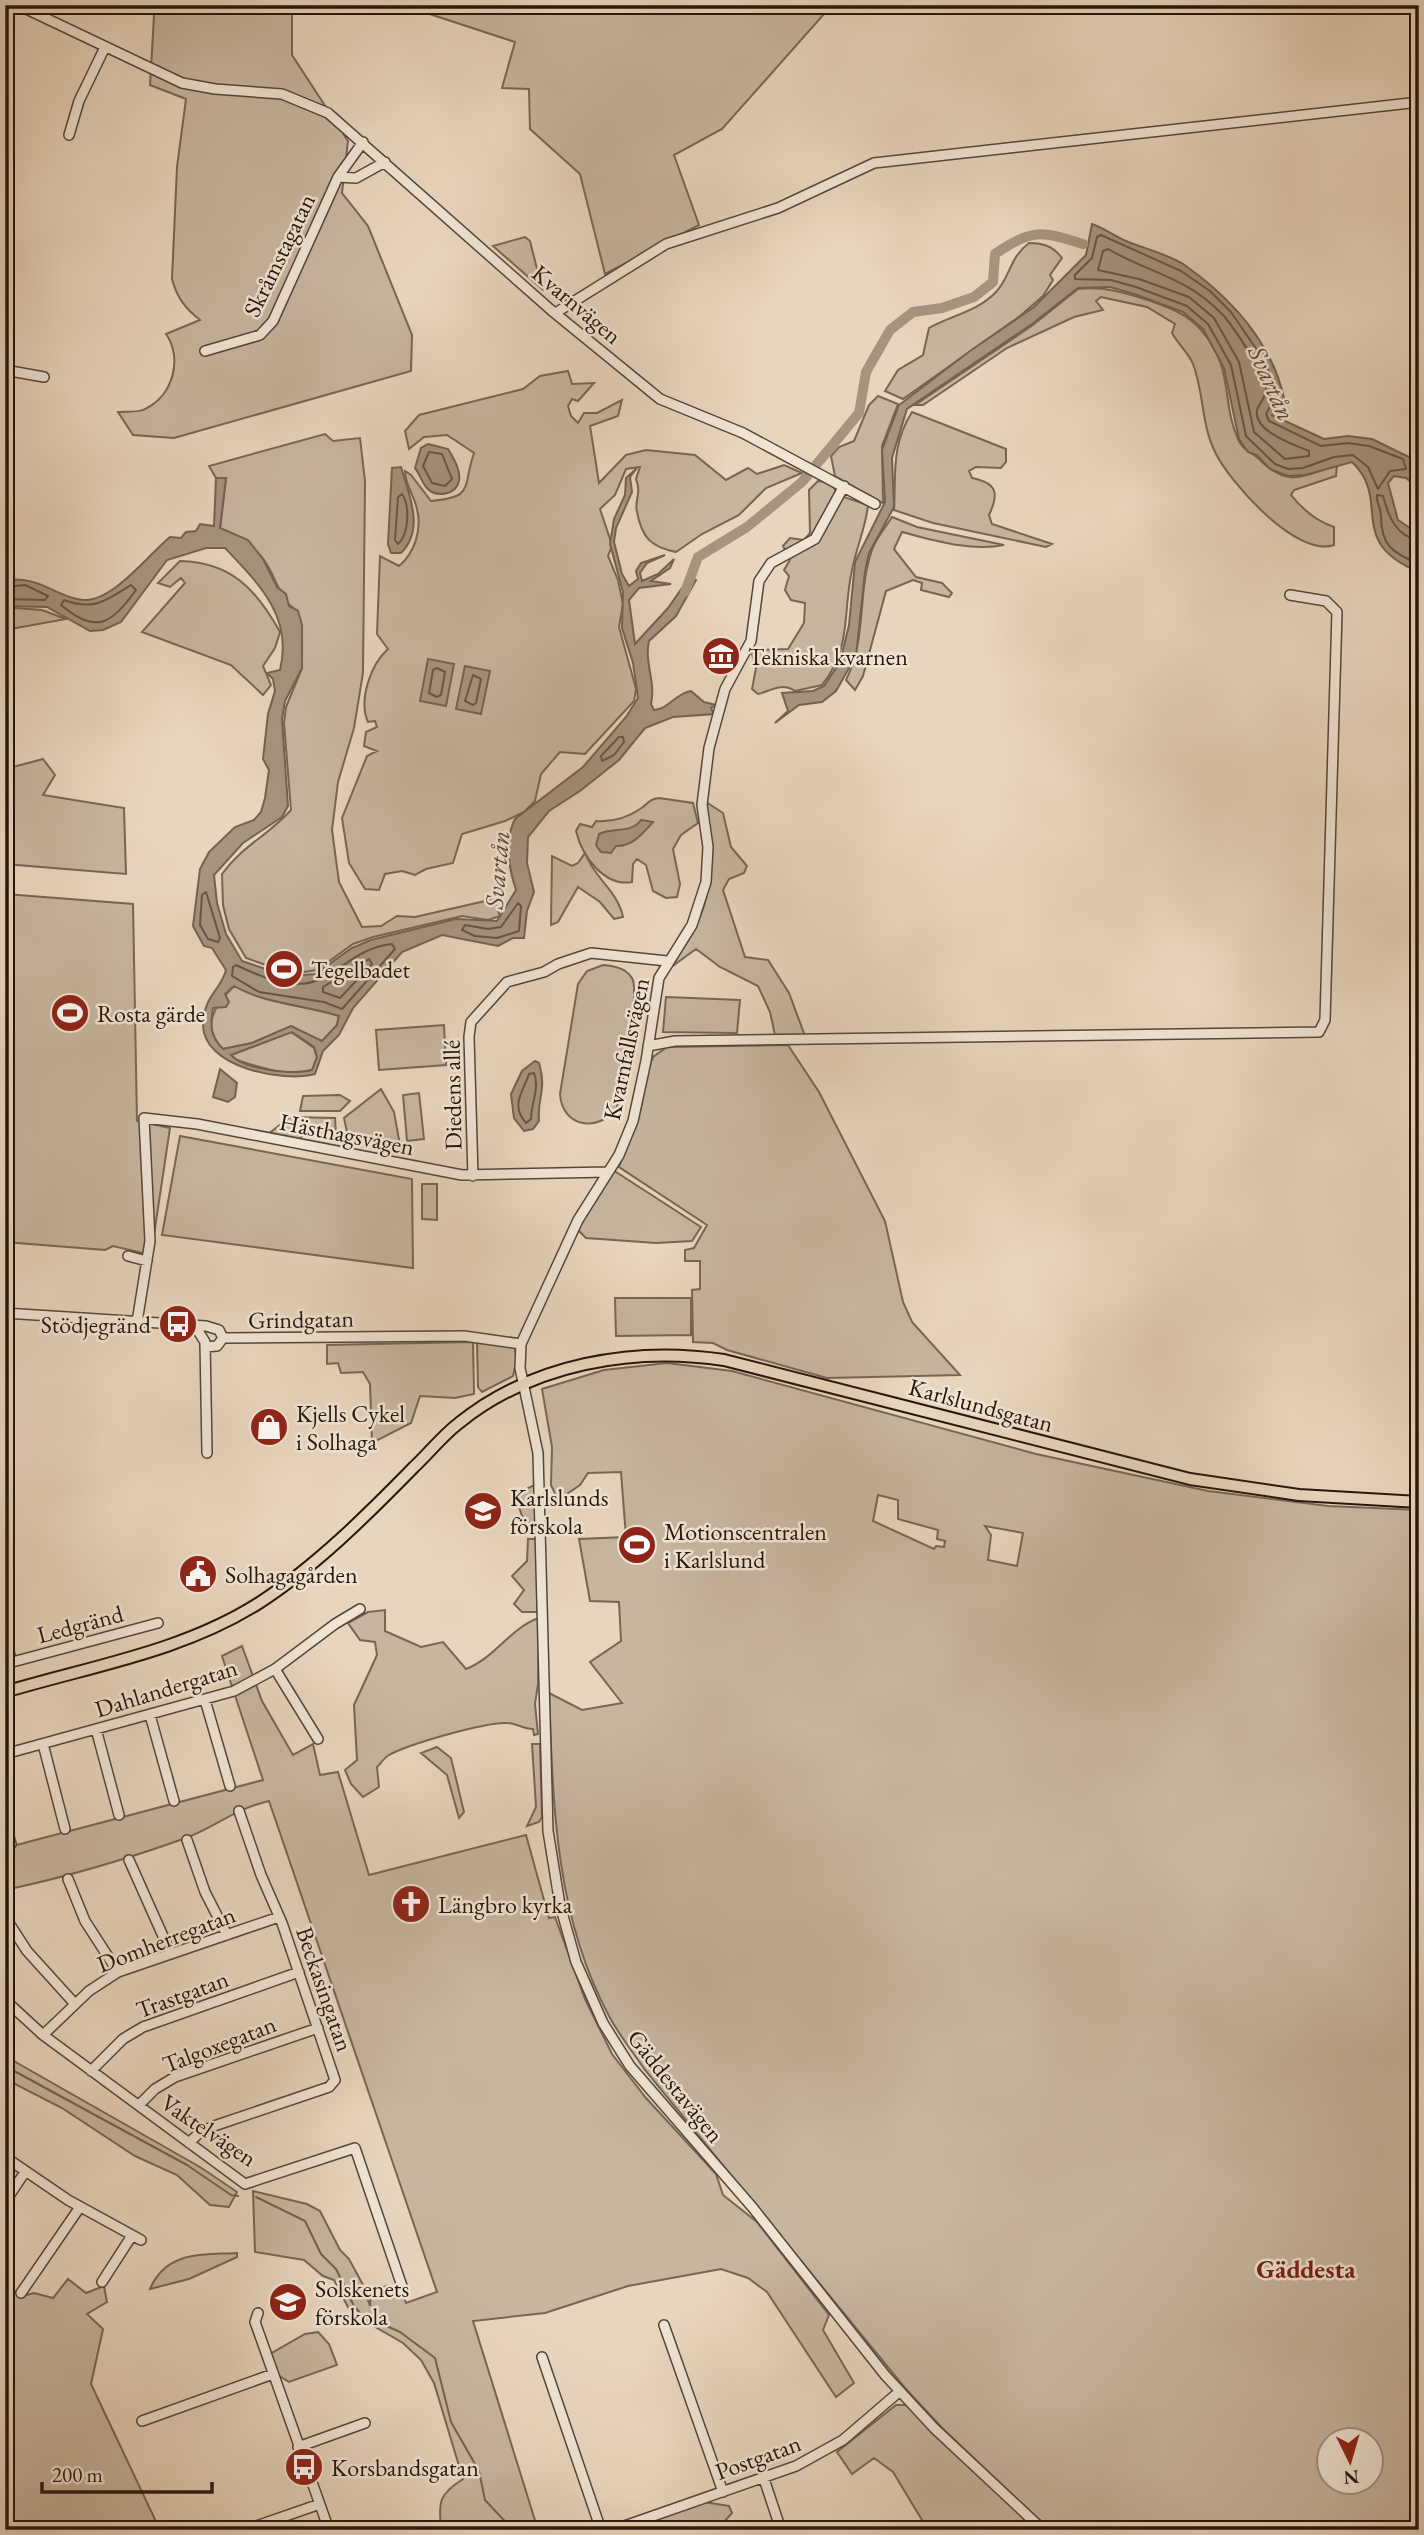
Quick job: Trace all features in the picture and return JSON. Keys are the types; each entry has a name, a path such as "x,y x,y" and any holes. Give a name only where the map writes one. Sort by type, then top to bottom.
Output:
{"main road":[{"name":"Karlslundsgatan","path":"5,1692 160,1650 209,1630 275,1592 334,1544 415,1466 485,1411 524,1387 630,1357 691,1356 724,1360 1149,1471 1250,1489 1322,1497 1419,1502"},
{"name":"Karlslundsgatan","path":"5,1687 46,1680"}],"street":[{"name":"Kvarnvägen","path":"18,5 166,77 194,86 282,94 328,113 654,395 733,428 875,504"},
{"path":"69,135 79,102 105,47"},
{"path":"556,312 666,244 778,208 874,163 1419,102"},
{"name":"Skråmstagatan","path":"205,351 260,335 273,321 338,177 363,142"},
{"name":"Skråmstagatan","path":"338,177 356,178 385,162"},
{"path":"5,370 44,377"},
{"name":"Kvarnfallsvägen","path":"520,1344 578,1220 623,1148 632,1121 648,1046 657,984 667,961 692,925 706,882 708,854 702,805 709,748 725,689 751,641 759,581 771,563 815,539 844,486"},
{"path":"648,1046 675,1041 1319,1032 1325,1020 1337,612 1326,601 1290,595"},
{"name":"Diedens allé","path":"473,1177 469,1037 471,1022 489,1000 508,982 544,972 579,956 603,953 667,961"},
{"name":"Hästhagsvägen","path":"147,1261 150,1241 144,1118 197,1124 473,1177 608,1172"},
{"path":"128,1256 147,1261 137,1322"},
{"name":"Grindgatan","path":"5,1313 195,1326 219,1330 223,1338 464,1336 520,1344"},
{"path":"195,1326 202,1334 205,1348 207,1453"},
{"path":"205,1348 217,1346 223,1338"},
{"path":"520,1344 524,1387"},
{"name":"Gäddestavägen","path":"524,1387 538,1453 541,1499 548,1831 560,1905 576,1962 603,2023 630,2066 753,2208 900,2391 942,2436 1043,2530"},
{"name":"Dahlandergatan","path":"5,1754 234,1691 275,1669 334,1624 360,1609"},
{"name":"Ledgränd","path":"5,1639 8,1663 158,1623"},
{"path":"275,1669 318,1739"},
{"path":"205,1700 230,1786"},
{"path":"150,1715 174,1801"},
{"path":"96,1729 119,1815"},
{"path":"43,1744 65,1829"},
{"name":"Beckasingatan","path":"189,2143 214,2126 333,2084 334,2077 299,1972 239,1811"},
{"path":"5,1823 11,1844"},
{"path":"187,1840 205,1892 227,1935"},
{"path":"129,1860 171,1954"},
{"path":"68,1879 85,1921 118,1972"},
{"path":"5,1917 27,1951 75,2004"},
{"name":"Domherregatan","path":"43,2035 75,2004 118,1972 279,1917"},
{"name":"Trastgatan","path":"91,2071 123,2039 143,2027 299,1972"},
{"name":"Vaktelvägen","path":"5,2000 43,2035 245,2184 355,2148 404,2292"},
{"name":"Talgoxegatan","path":"139,2105 155,2089 175,2077 318,2028"},
{"path":"5,2157 80,2207 136,2239 102,2282"},
{"path":"5,2202 25,2172"},
{"path":"21,2293 80,2207"},
{"path":"258,2313 255,2322 317,2505 329,2530"},
{"path":"664,2325 723,2491"},
{"path":"542,2357 601,2530"},
{"path":"142,2421 273,2374"},
{"name":"Postgatan","path":"612,2530 637,2519 764,2479 825,2452 900,2391"},
{"path":"298,2446 365,2423"},
{"path":"764,2479 781,2530"},
{"path":"245,2530 317,2505"},
{"path":"637,2519 640,2530"}],"shaded area":[{"path":"151,5 337,5 292,10 292,55 348,141 342,193 368,226 412,335 411,371 174,438 133,435 118,412 142,410 155,403 168,386 174,365 174,354 166,334 200,320 182,302 172,279 177,167 186,99 150,85 154,16"},
{"path":"402,5 832,5 722,129 674,155 699,225 605,274 580,174 530,129 529,89 502,88 515,42"},
{"path":"525,237 530,241 542,289 493,246"},
{"path":"1029,243 1047,246 1062,258 1050,275 1053,280 1043,296 1020,316 903,399 885,391 898,370 923,355 929,328 989,299 1001,286 1022,249"},
{"path":"1078,289 1106,289 1133,295 1171,309 1196,324 1218,357 1233,425 1240,443 1270,469 1288,477 1296,477 1337,465 1336,476 1294,490 1291,495 1310,514 1334,527 1334,545 1319,546 1284,529 1266,515 1235,481 1210,441 1197,375 1191,360 1172,333 1175,324 1147,307 1101,297 1096,301 1103,310 1074,317 1007,348 923,405 915,405 1033,325"},
{"path":"568,371 572,384 594,383 578,401 572,399 568,406 571,416 578,423 584,413 597,413 622,400 618,416 590,426 599,483 626,455 646,450 695,455 726,480 748,468 757,474 784,465 802,473 766,488 739,515 702,534 676,552 654,544 645,535 636,508 636,479 640,467 626,469 615,495 600,509 612,545 608,556 618,580 623,604 619,627 636,689 634,701 585,754 560,752 541,774 535,801 524,812 505,821 462,834 453,863 426,869 415,875 402,871 385,874 379,890 365,889 349,863 342,818 367,756 377,751 364,746 366,732 377,727 375,721 368,722 365,693 376,664 388,649 377,634 380,556 399,566 405,561 416,540 419,525 416,504 406,481 405,471 431,501 455,497 467,483 474,453 447,435 424,437 409,449 405,431 419,415 523,389 540,376"},
{"path":"878,396 898,404 882,446 883,503 835,476 831,456 839,447 854,441 869,405"},
{"path":"912,412 1006,449 1006,462 1001,468 976,467 969,471 972,478 986,483 994,490 989,515 992,524 1052,544 1046,547 933,523 894,510 898,448 905,424"},
{"path":"325,434 333,441 360,438 365,481 363,673 354,728 338,782 332,830 339,882 362,927 381,926 397,916 415,917 494,899 500,916 488,920 462,916 373,937 353,944 317,970 291,974 246,958 229,929 223,905 222,874 239,855 291,810 284,723 286,707 302,668 298,611 286,601 264,560 244,541 220,528 226,478 216,478 209,466"},
{"path":"818,481 831,482 842,496 868,506 851,575 842,645 831,672 822,685 795,691 781,687 758,694 752,689 756,668 752,654 757,650 788,649 804,623 805,603 791,600 785,590 789,576 784,570 790,560 783,546 790,538 804,540 810,533 809,490"},
{"path":"892,517 917,527 1004,545 965,546 902,532 894,549 916,577 942,583 952,593 949,597 921,590 922,583 913,580 886,591 863,676 855,690 846,680 853,664 860,632 867,566 876,541"},
{"path":"180,561 214,566 228,573 251,591 271,617 280,632 275,648 263,666 271,685 263,695 231,665 142,632 185,583 181,578 170,587 158,583"},
{"path":"5,609 42,610 66,619 5,630"},
{"path":"43,759 55,775 43,795 124,808 126,874 5,864 5,781 9,768"},
{"path":"659,798 693,803 698,823 681,835 673,849 680,884 677,897 666,898 653,891 646,865 637,859 633,864 632,882 612,880 604,875 583,850 576,831 580,824 592,827 596,821 624,817"},
{"path":"706,802 723,813 731,847 747,866 744,873 729,879 723,890 745,957 768,960 789,993 805,1036 775,1035 770,1012 758,986 720,967 696,949 674,965 672,958 697,924 708,886 711,844"},
{"path":"585,853 616,900 623,917 614,919 600,902 578,887 558,922 551,925 552,856 572,866 578,863"},
{"name":"Rosta gärde","path":"5,894 133,904 137,1121 170,1128 151,1255 113,1246 105,1250 5,1242"},
{"path":"603,965 623,970 632,978 632,1019 617,1107 601,1121 583,1123 567,1114 560,1094 578,984 587,971"},
{"path":"234,986 272,1001 339,1016 337,1025 322,1042 291,1026 252,1043 223,1049 212,1032 211,1024 216,1008"},
{"path":"666,997 740,1000 737,1033 663,1032"},
{"path":"444,1025 446,1065 379,1070 376,1030"},
{"path":"291,1032 314,1048 317,1057 312,1070 272,1070 234,1059 231,1055"},
{"path":"788,1045 819,1092 885,1221 903,1302 912,1322 960,1375 827,1378 727,1350 713,1343 693,1342 692,1290 700,1289 700,1261 685,1261 685,1250 694,1248 707,1225 619,1167 640,1112 649,1066 653,1057 667,1047"},
{"path":"381,1089 394,1112 400,1145 385,1146 348,1137 344,1118"},
{"path":"419,1093 424,1139 407,1141 403,1095"},
{"path":"340,1095 350,1101 340,1111 300,1111 303,1096"},
{"path":"290,1117 335,1118 336,1135 305,1132 298,1141 267,1135"},
{"path":"180,1136 412,1179 413,1268 162,1235"},
{"path":"613,1170 701,1227 692,1241 656,1243 586,1238 578,1230"},
{"path":"422,1184 437,1184 437,1220 422,1219"},
{"path":"615,1298 691,1298 691,1335 616,1336"},
{"path":"473,1342 474,1394 455,1398 420,1396 411,1423 372,1443 370,1384 363,1372 341,1373 338,1363 327,1364 327,1345"},
{"path":"477,1342 514,1345 517,1359 513,1376 482,1392 478,1387"},
{"path":"667,1363 732,1371 1036,1454 1208,1491 1328,1506 1419,1510 1419,2530 1050,2530 943,2429 905,2388 645,2070 609,2016 577,1939 560,1859 552,1776 549,1693 582,1710 622,1703 590,1662 621,1641 619,1602 590,1601 579,1539 626,1537 621,1472 588,1473 580,1485 558,1500 551,1485 552,1447 542,1389 604,1370","holes":["878,1495 898,1500 898,1519 938,1530 937,1539 945,1541 944,1547 936,1546 934,1549 873,1521","985,1526 1023,1533 1017,1566 988,1560 991,1535"]},
{"path":"534,1485 536,1531 527,1531 515,1495"},
{"path":"528,1539 537,1539 539,1612 522,1612 514,1604 524,1590 512,1576 527,1561"},
{"path":"385,1610 385,1631 421,1647 443,1642 466,1669 486,1658 520,1628 539,1618 535,1704 538,1734 534,1735 533,1729 507,1723 447,1734 413,1745 384,1759 377,1767 379,1787 363,1797 351,1784 345,1770 357,1760 354,1705 377,1655 375,1642 360,1640 348,1623 368,1612"},
{"path":"242,1646 262,1701 293,1755 313,1744 320,1775 338,1772 369,1875 526,1835 549,1918 555,1917 585,1999 612,2054 646,2098 716,2174 723,2195 757,2222 829,2315 823,2330 854,2383 836,2397 767,2292 748,2278 721,2269 628,2286 545,2313 473,2321 538,2530 520,2530 515,2525 513,2530 441,2530 442,2500 449,2490 463,2479 434,2383 421,2360 403,2343 351,2313 334,2280 323,2276 304,2260 255,2252 253,2191 307,2204 320,2211 340,2250 349,2259 362,2283 370,2306 371,2291 387,2286 392,2298 403,2295 406,2303 437,2292 269,1801 245,1809 197,1834 164,1846 5,1890 5,1848 263,1780 222,1656"},
{"path":"532,1744 540,1744 542,1817 539,1822 527,1826 536,1807"},
{"path":"437,1747 451,1758 464,1812 459,1818 447,1775 421,1753"},
{"path":"5,2056 200,2167 237,2192 229,2207 210,2205 177,2175 135,2156 62,2108 5,2079"},
{"path":"237,2253 237,2257 189,2279 150,2289 165,2268 175,2261 198,2255"},
{"path":"68,2279 86,2293 104,2286 107,2302 87,2314 103,2329 91,2384 160,2530 5,2530 5,2286 23,2296 34,2293 53,2298"},
{"path":"318,2332 329,2344 337,2365 289,2382 278,2375 270,2354 305,2334"},
{"path":"896,2405 906,2405 1036,2530 928,2530 893,2472 874,2458 852,2474 837,2452"},
{"path":"704,2502 729,2506 732,2513 723,2523 725,2530 645,2530 648,2519"}],"water":[{"path":"1092,224 1179,262 1234,307 1259,340 1278,377 1284,398 1272,415 1324,439 1348,436 1372,439 1413,459 1418,488 1406,478 1394,476 1388,483 1398,520 1419,534 1419,572 1396,560 1383,547 1376,534 1364,477 1352,462 1305,475 1288,476 1270,469 1257,455 1248,452 1239,439 1224,368 1203,329 1183,312 1110,287 1078,288 1032,324 907,409 892,458 894,507 869,553 865,572 856,656 836,691 822,702 799,705 775,723 788,711 782,693 813,691 824,686 840,662 849,625 855,562 885,502 882,450 899,405 1034,307 1086,255"},
{"path":"428,444 448,449 456,464 459,481 450,492 440,494 431,491 415,468 421,448"},
{"path":"401,467 411,500 414,523 408,544 401,553 391,553 388,544 392,468"},
{"path":"637,468 630,477 632,492 616,528 614,542 622,574 629,586 638,579 636,571 641,563 665,555 647,563 640,573 642,581 658,574 674,559 670,568 651,581 671,584 639,588 629,600 635,644 668,608 689,578 696,580 676,616 649,641 651,704 654,710 659,709 691,691 704,702 716,705 711,708 714,714 673,717 645,728 619,760 549,811 528,837 527,863 534,892 527,911 524,938 513,938 498,946 442,935 402,952 353,1008 339,1035 323,1051 315,1074 284,1076 247,1068 230,1061 206,1039 203,1024 206,1006 226,970 212,948 204,946 193,926 200,869 209,852 235,827 254,820 261,812 265,798 269,770 263,759 268,714 275,691 273,679 267,673 280,670 283,651 278,618 261,589 225,548 206,548 167,560 121,622 103,630 90,631 47,607 5,606 5,580 29,581 73,598 94,599 130,576 170,537 181,538 186,532 196,531 200,524 214,526 216,478 226,478 220,528 248,540 263,559 277,587 286,594 289,606 298,611 302,625 302,668 285,701 282,719 288,806 282,817 243,843 214,875 217,903 226,934 242,961 287,976 315,974 352,948 371,940 456,919 497,921 516,890 509,854 515,819 583,767 626,717 638,698 633,663 622,628 623,592 610,544 614,519 625,495 626,478","holes":["234,986 272,1001 339,1016 337,1025 322,1041 291,1026 252,1043 223,1049 212,1030 213,1008 226,1007 229,1002 225,994","292,1032 314,1047 317,1057 312,1070 293,1072 258,1068 231,1055"]},
{"path":"428,659 454,664 446,706 420,701"},
{"path":"465,666 490,671 481,714 456,709"},
{"path":"641,820 653,822 632,842 616,846 611,853 601,852 596,845 599,834 627,829"},
{"path":"535,1061 539,1063 542,1081 539,1121 533,1129 524,1131 514,1118 511,1094 522,1071"},
{"path":"220,1069 237,1083 235,1097 228,1102 213,1097"}],"waterway":[{"name":"Svartån","path":"685,592 698,557 747,527 802,482 859,413 866,372 890,330 913,312 942,308 974,297 993,282 995,254 1019,240 1038,234 1057,236 1083,244"},
{"path":"5,2066 187,2165 231,2195 238,2196"},
{"path":"256,2197 305,2221 321,2254 336,2269 354,2306 362,2315 400,2332 435,2358 451,2422 479,2471 485,2500 513,2530"}],"place":[{"name":"Tekniska kvarnen","path":"721,656"},
{"name":"Tegelbadet","path":"284,969"},
{"name":"Rosta gärde","path":"70,1013"},
{"name":"Stödjegränd","path":"178,1324"},
{"name":"Kjells Cykel i Solhaga","path":"269,1427"},
{"name":"Karlslunds förskola","path":"483,1511"},
{"name":"Motionscentralen i Karlslund","path":"637,1545"},
{"name":"Solhagagården","path":"198,1574"},
{"name":"Längbro kyrka","path":"411,1904"},
{"name":"Solskenets förskola","path":"288,2302"},
{"name":"Korsbandsgatan","path":"304,2467"}],"district":[{"name":"Gäddesta","path":"1306,2269"}]}
